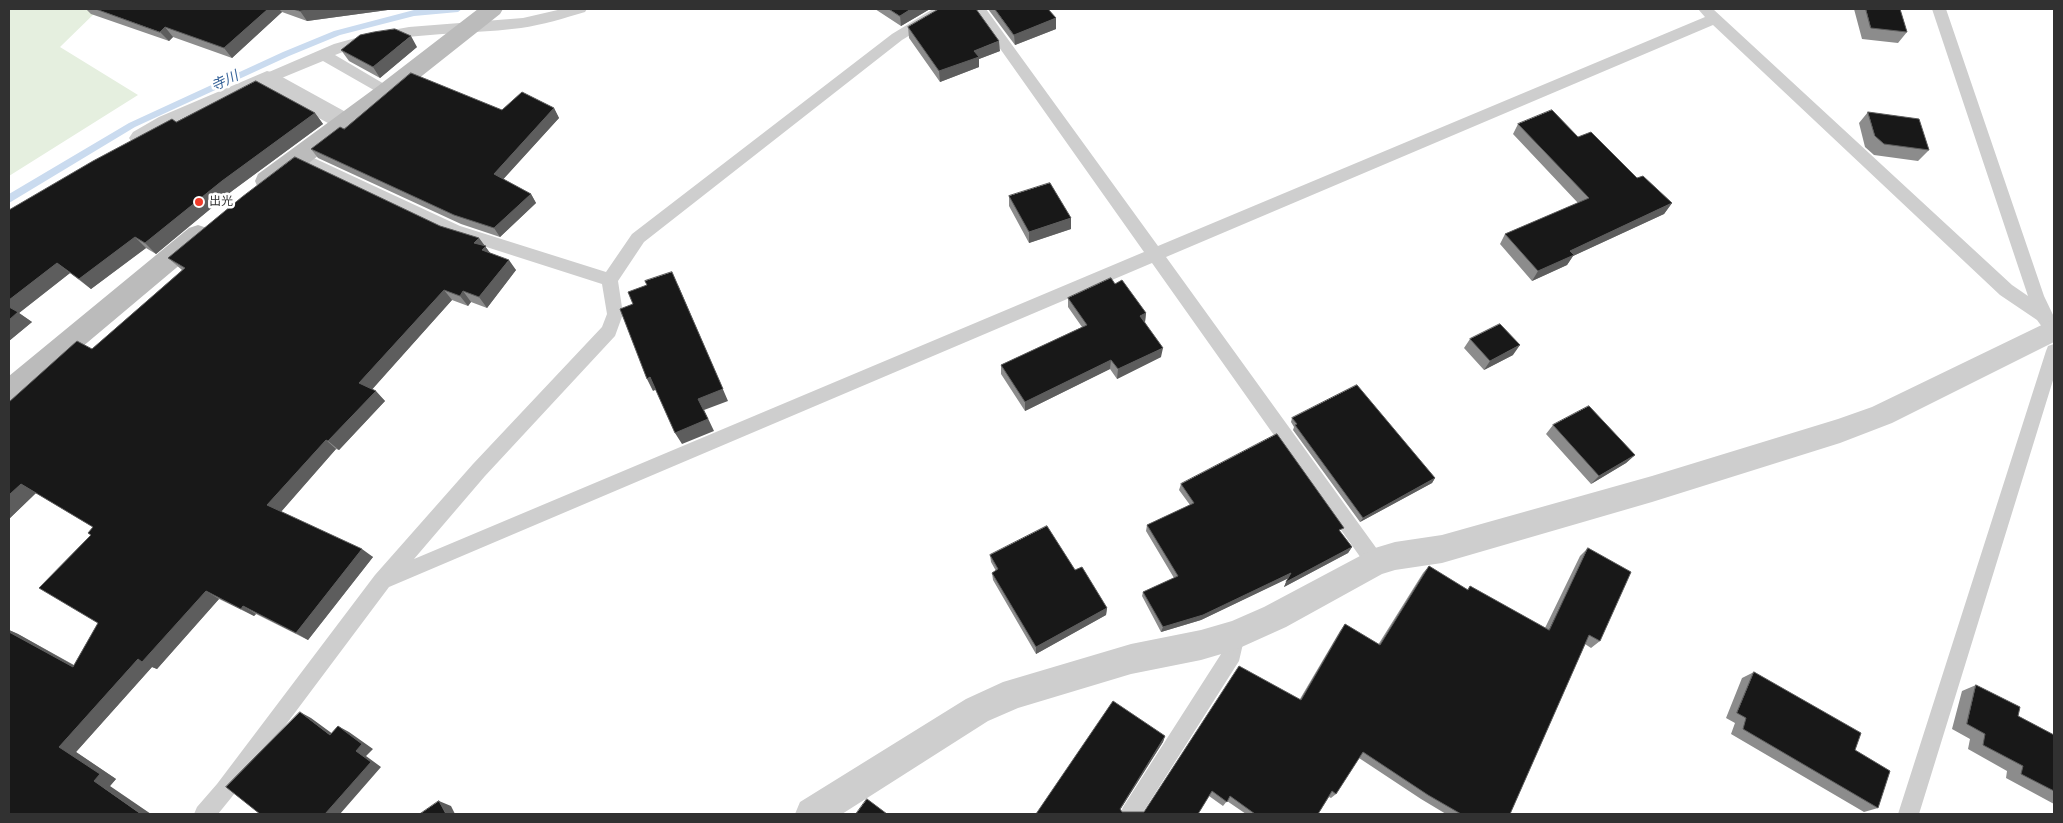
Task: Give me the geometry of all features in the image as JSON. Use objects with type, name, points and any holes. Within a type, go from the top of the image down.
[{"type":"street","points":[[249,195],[386,92],[478,19]]},
{"type":"street","points":[[126,147],[167,123],[267,79],[345,122]]},
{"type":"street","points":[[9,392],[212,224]]},
{"type":"street","points":[[812,814],[977,710],[1014,693],[1131,659],[1201,645],[1235,635],[1274,618],[1375,562],[1395,556],[1442,549],[1642,492],[1840,431],[1882,415],[2051,325]]},
{"type":"lane","points":[[267,79],[324,55],[370,39],[478,19],[523,23],[580,9]]},
{"type":"lane","points":[[204,814],[224,791],[382,581],[479,470],[609,331],[615,314],[610,280],[638,238],[897,37],[943,9]]},
{"type":"lane","points":[[979,9],[1154,256],[1375,562]]},
{"type":"lane","points":[[1939,9],[2051,325]]},
{"type":"lane","points":[[382,581],[1154,256],[1710,13],[2006,290],[2051,325]]},
{"type":"lane","points":[[324,55],[386,92]]},
{"type":"lane","points":[[298,157],[455,231],[610,280]]},
{"type":"lane","points":[[1908,814],[2054,351]]},
{"type":"lane","points":[[1130,814],[1232,654],[1235,635]]},
{"type":"green space","points":[[9,9],[99,9],[60,47],[138,95],[9,176]]},
{"type":"building","points":[[96,9],[268,9],[224,48],[165,27],[160,32]]},
{"type":"building","points":[[293,9],[317,9],[300,11]]},
{"type":"building","points":[[889,9],[911,9],[900,16]]},
{"type":"building","points":[[939,9],[976,9],[999,41],[974,51],[979,57],[939,71],[908,27]]},
{"type":"building","points":[[995,9],[1048,9],[1056,18],[1014,35]]},
{"type":"building","points":[[1866,9],[1900,9],[1907,32],[1871,28]]},
{"type":"building","points":[[395,29],[411,36],[373,67],[341,50],[360,35]]},
{"type":"building","points":[[411,73],[502,110],[522,92],[554,108],[494,174],[531,194],[494,228],[454,215],[311,149],[340,127],[344,129]]},
{"type":"building","points":[[256,81],[315,113],[222,181],[145,243],[135,237],[79,279],[57,263],[9,300],[9,210],[93,161],[172,119],[176,122]]},
{"type":"building","points":[[1552,110],[1578,137],[1591,132],[1637,178],[1643,176],[1672,203],[1570,251],[1574,255],[1538,271],[1505,234],[1589,198],[1518,124]]},
{"type":"building","points":[[1868,112],[1919,119],[1929,150],[1884,144],[1875,136]]},
{"type":"building","points":[[295,157],[440,226],[479,238],[474,243],[486,246],[482,250],[509,260],[479,297],[463,291],[460,296],[444,290],[359,383],[376,391],[328,441],[326,440],[267,505],[362,549],[296,633],[243,606],[241,609],[206,591],[142,662],[138,659],[59,747],[100,774],[94,781],[141,814],[9,814],[9,632],[73,667],[98,623],[39,588],[91,535],[88,533],[93,527],[21,484],[9,495],[9,402],[77,341],[92,349],[185,268],[168,258],[242,197]]},
{"type":"building","points":[[1050,183],[1071,218],[1029,232],[1009,196]]},
{"type":"building","points":[[672,272],[723,389],[698,399],[708,419],[675,433],[650,377],[647,379],[620,309],[633,304],[628,292],[647,285],[645,281]]},
{"type":"building","points":[[1111,278],[1115,284],[1122,280],[1146,313],[1140,316],[1163,348],[1118,369],[1111,360],[1025,402],[1001,365],[1087,325],[1068,298]]},
{"type":"building","points":[[9,307],[18,312],[9,320]]},
{"type":"building","points":[[1500,324],[1520,345],[1490,361],[1470,339]]},
{"type":"building","points":[[1357,385],[1435,478],[1363,518],[1295,425],[1297,424],[1292,418]]},
{"type":"building","points":[[1589,406],[1635,455],[1599,476],[1553,425]]},
{"type":"building","points":[[1277,434],[1344,528],[1339,530],[1352,547],[1286,582],[1291,573],[1203,615],[1163,627],[1143,592],[1178,576],[1147,525],[1194,503],[1181,484]]},
{"type":"building","points":[[1047,526],[1075,570],[1082,567],[1107,608],[1036,647],[992,573],[998,569],[990,555]]},
{"type":"building","points":[[1588,548],[1631,572],[1600,641],[1589,635],[1510,814],[1461,814],[1428,795],[1363,752],[1336,794],[1332,791],[1318,814],[1255,814],[1230,796],[1227,802],[1212,791],[1198,814],[1036,814],[1113,701],[1165,736],[1120,809],[1122,812],[1144,812],[1239,666],[1301,700],[1345,624],[1380,645],[1429,566],[1468,590],[1470,586],[1549,630]]},
{"type":"building","points":[[1754,672],[1861,733],[1855,750],[1890,771],[1878,808],[1743,729],[1746,718],[1737,713]]},
{"type":"building","points":[[1976,685],[2020,707],[2018,716],[2054,735],[2054,791],[2021,774],[2023,766],[1983,745],[1985,734],[1967,724]]},
{"type":"building","points":[[300,712],[330,735],[338,726],[362,744],[356,751],[371,762],[325,814],[260,814],[226,787]]},
{"type":"building","points":[[867,799],[887,814],[856,814]]},
{"type":"building","points":[[439,801],[446,814],[420,814]]},
{"type":"waterway","name":"寺川","points":[[9,199],[132,125],[286,54],[337,33],[414,13],[458,9]]},
{"type":"place","name":"出光","points":[[199,202]]}]
